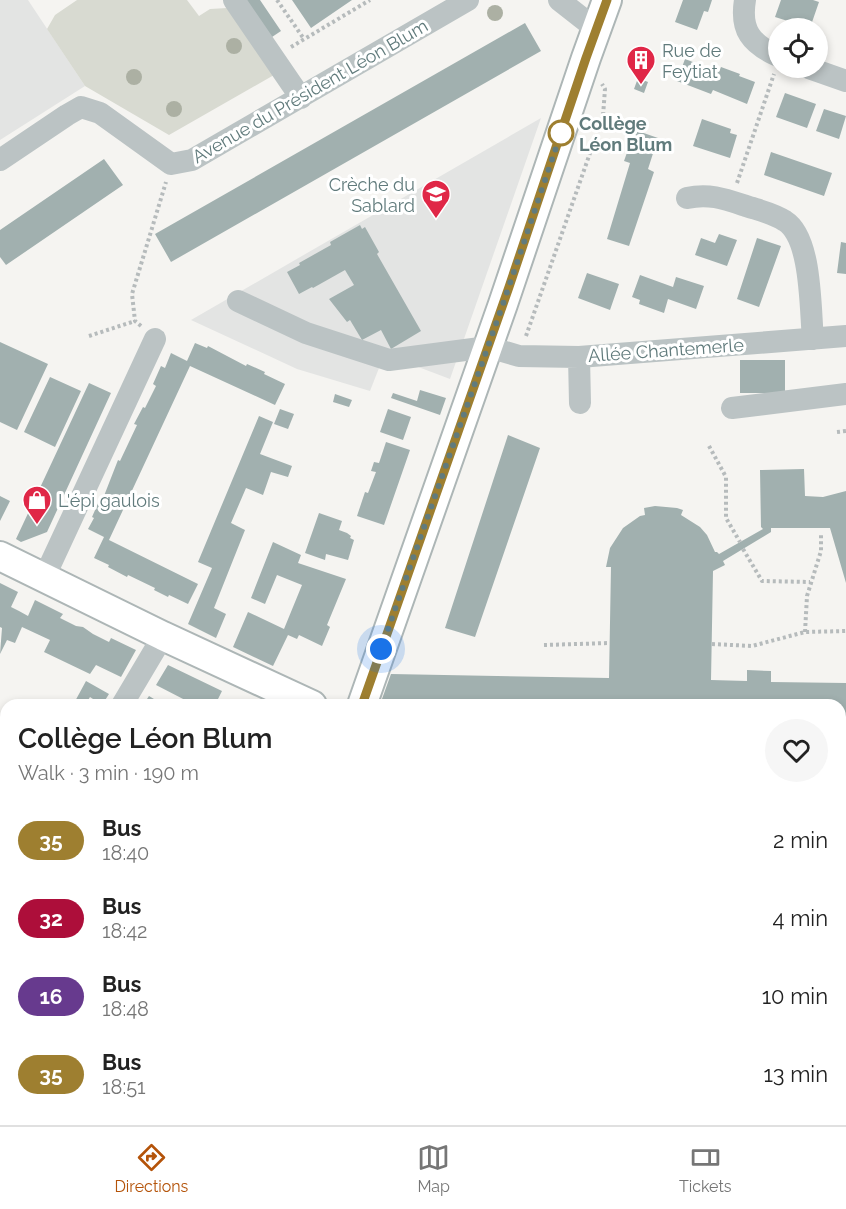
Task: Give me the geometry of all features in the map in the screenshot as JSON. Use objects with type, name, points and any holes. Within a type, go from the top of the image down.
[{"type":"main road","points":[[364,699],[607,0]]},
{"type":"main road","points":[[0,556],[163,636],[299,699]]},
{"type":"street","points":[[234,0],[301,98]]},
{"type":"street","name":"Avenue du Président Léon Blum","points":[[3,151],[81,107],[100,113],[171,164],[192,160],[468,0]]},
{"type":"street","points":[[559,0],[596,29]]},
{"type":"street","points":[[745,0],[743,25],[748,34],[768,54]]},
{"type":"street","points":[[828,75],[846,81]]},
{"type":"street","points":[[687,198],[711,195],[729,200],[786,221],[798,234],[804,250],[813,339]]},
{"type":"street","points":[[238,301],[306,333],[389,360],[488,347]]},
{"type":"street","name":"Allée Chantemerle","points":[[488,347],[519,356],[579,357],[846,336]]},
{"type":"street","points":[[44,578],[155,339]]},
{"type":"street","points":[[579,357],[580,403]]},
{"type":"street","points":[[732,408],[846,394]]},
{"type":"street","points":[[126,699],[163,636]]},
{"type":"path","points":[[277,0],[304,39]]},
{"type":"path","points":[[273,57],[370,0]]},
{"type":"path","points":[[519,356],[603,116],[605,89],[586,58]]},
{"type":"path","points":[[729,200],[772,78]]},
{"type":"path","points":[[155,339],[135,321],[132,294],[171,164]]},
{"type":"path","points":[[89,336],[135,321]]},
{"type":"path","points":[[837,432],[846,431]]},
{"type":"path","points":[[709,446],[726,477],[726,518],[740,542]]},
{"type":"path","points":[[805,632],[807,596],[821,551],[821,534]]},
{"type":"path","points":[[743,549],[762,581],[810,582]]},
{"type":"path","points":[[712,644],[752,646],[776,641],[788,634],[846,632]]},
{"type":"path","points":[[544,645],[610,643]]},
{"type":"shaded area","points":[[0,0],[28,0],[85,86],[0,140]]},
{"type":"shaded area","points":[[77,0],[187,0],[199,16],[210,9],[227,8],[274,75],[169,135],[85,86],[47,29],[55,15]]},
{"type":"shaded area","name":"Crèche du Sablard","points":[[541,118],[450,379],[413,365],[379,368],[370,391],[297,369],[191,320]]},
{"type":"building","points":[[243,0],[260,0],[281,31],[269,39]]},
{"type":"building","points":[[292,0],[352,0],[311,28]]},
{"type":"building","points":[[683,0],[712,0],[708,12],[704,11],[697,30],[675,22]]},
{"type":"building","points":[[781,0],[819,2],[813,18],[775,17]]},
{"type":"building","points":[[525,23],[541,51],[171,262],[155,234]]},
{"type":"building","points":[[685,59],[719,72],[721,67],[755,82],[747,104],[713,90],[711,94],[677,81]]},
{"type":"building","name":"Rue de Feytiat","points":[[638,78],[648,82],[644,93],[634,89]]},
{"type":"building","points":[[785,93],[816,104],[807,128],[776,117]]},
{"type":"building","points":[[824,109],[846,116],[839,139],[816,131]]},
{"type":"building","points":[[702,119],[731,129],[730,133],[737,135],[730,158],[693,146]]},
{"type":"building","points":[[635,130],[658,138],[648,169],[654,172],[629,246],[607,239],[630,163],[624,161]]},
{"type":"building","points":[[771,152],[832,173],[824,196],[764,175]]},
{"type":"building","points":[[104,159],[123,185],[6,265],[0,257],[0,230]]},
{"type":"building","points":[[360,225],[362,229],[365,227],[379,252],[377,254],[421,331],[391,349],[381,330],[362,340],[350,320],[347,322],[329,299],[354,285],[345,270],[299,294],[287,272],[331,245],[330,242]]},
{"type":"building","points":[[719,234],[737,240],[727,266],[695,255],[701,238],[715,243]]},
{"type":"building","points":[[757,238],[781,246],[759,307],[737,299]]},
{"type":"building","points":[[841,242],[846,243],[846,274],[837,273]]},
{"type":"building","points":[[587,273],[619,284],[610,310],[578,298]]},
{"type":"building","points":[[640,275],[673,287],[676,277],[704,286],[696,309],[668,299],[664,313],[639,304],[640,300],[632,297]]},
{"type":"building","points":[[0,342],[48,364],[17,430],[0,422]]},
{"type":"building","points":[[195,343],[207,348],[208,346],[246,366],[247,364],[265,372],[264,374],[285,384],[275,405],[190,366],[109,540],[198,584],[188,604],[169,595],[168,597],[128,575],[127,577],[94,558],[104,537],[88,529],[118,460],[120,461],[137,425],[134,424],[156,386],[153,384],[161,366],[165,368],[171,353],[187,361]]},
{"type":"building","points":[[740,360],[785,360],[785,393],[740,393]]},
{"type":"building","points":[[50,377],[81,391],[55,447],[24,432]]},
{"type":"building","points":[[89,383],[111,393],[47,532],[21,542],[16,539]]},
{"type":"building","points":[[420,390],[446,398],[440,415],[391,398],[393,393],[417,401]]},
{"type":"building","points":[[335,394],[352,400],[349,407],[333,402]]},
{"type":"building","points":[[280,409],[294,414],[288,429],[274,424]]},
{"type":"building","points":[[388,409],[411,417],[403,440],[380,432]]},
{"type":"building","points":[[259,416],[273,422],[260,454],[292,466],[288,477],[271,472],[263,495],[246,488],[231,523],[245,530],[214,608],[226,614],[216,638],[188,624],[212,568],[198,562]]},
{"type":"building","points":[[508,435],[540,448],[475,637],[445,628]]},
{"type":"building","points":[[386,442],[410,450],[384,525],[357,516],[365,492],[368,493],[376,472],[371,471],[374,462],[379,463]]},
{"type":"building","points":[[804,469],[805,496],[823,497],[846,491],[846,583],[830,528],[771,528],[771,532],[723,561],[725,565],[713,571],[711,680],[747,681],[747,670],[771,671],[771,682],[846,683],[846,699],[382,699],[391,674],[609,678],[611,567],[606,567],[610,548],[623,528],[645,515],[644,508],[655,506],[677,508],[683,510],[681,515],[700,527],[707,535],[715,552],[719,554],[763,529],[761,527],[760,470]]},
{"type":"building","points":[[0,496],[10,501],[0,521]]},
{"type":"building","points":[[319,513],[342,521],[339,530],[347,533],[354,540],[348,560],[326,554],[325,560],[305,553]]},
{"type":"building","points":[[273,542],[301,555],[298,563],[346,579],[327,625],[330,627],[322,646],[299,635],[297,639],[288,635],[273,666],[233,647],[248,612],[284,629],[302,585],[277,575],[265,604],[251,598]]},
{"type":"building","points":[[0,583],[18,592],[11,607],[28,616],[35,600],[63,614],[60,618],[76,626],[83,627],[109,642],[111,638],[136,650],[121,677],[96,665],[90,674],[44,652],[50,640],[22,627],[15,643],[7,640],[0,654],[2,628],[0,627]]},
{"type":"building","points":[[168,665],[222,691],[218,699],[183,699],[156,685]]},
{"type":"building","points":[[86,681],[109,694],[106,699],[90,697],[76,699]]},
{"type":"bus line","name":"35","points":[[364,699],[607,0]]},
{"type":"place","name":"Rue de Feytiat","points":[[641,86]]},
{"type":"place","name":"Collège Léon Blum","points":[[561,133]]},
{"type":"place","name":"Crèche du Sablard","points":[[436,220]]},
{"type":"place","name":"L'épi gaulois","points":[[37,526]]},
{"type":"route","points":[[381,649],[561,133]]}]
